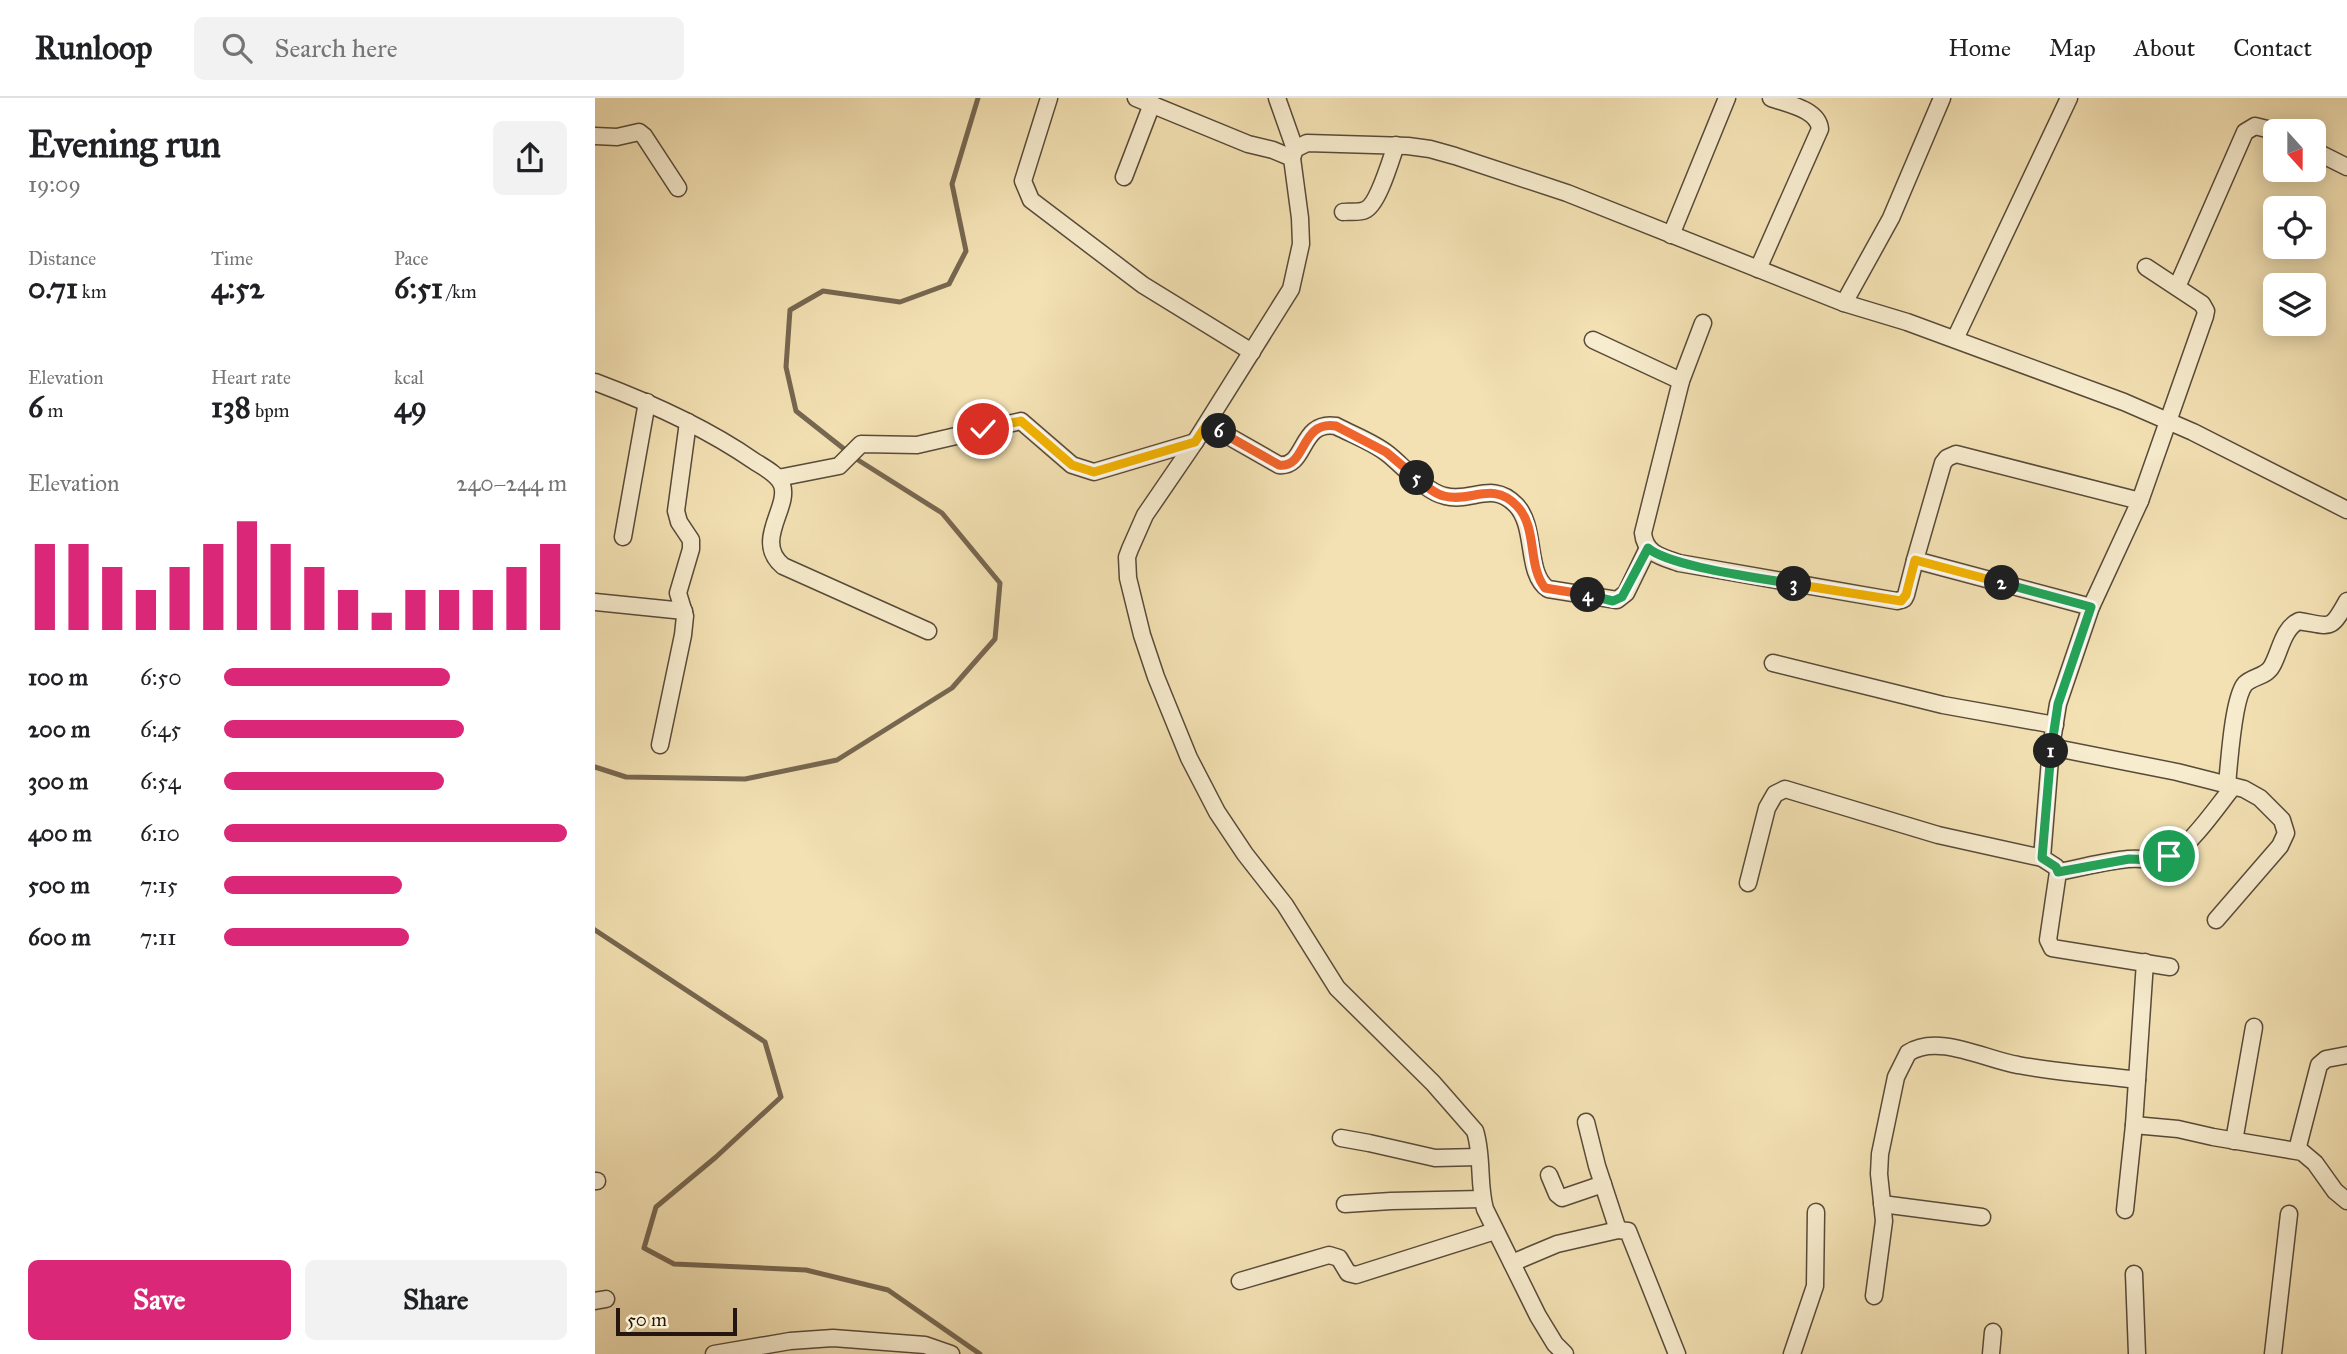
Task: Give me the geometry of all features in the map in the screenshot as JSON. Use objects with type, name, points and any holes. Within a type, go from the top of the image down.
[{"type":"street","points":[[1049,98],[1023,181],[1031,201],[1143,285],[1252,352]]},
{"type":"street","points":[[1277,98],[1293,154],[1300,218],[1301,244],[1291,289],[1207,424],[1145,515],[1127,557],[1128,578],[1156,677],[1189,758],[1217,812],[1245,854],[1285,905],[1337,988],[1469,1121],[1478,1141],[1482,1199],[1495,1231],[1538,1316],[1555,1344],[1565,1354]]},
{"type":"street","points":[[1671,235],[1727,98]]},
{"type":"street","points":[[1758,269],[1820,129],[1820,122],[1814,115],[1771,98]]},
{"type":"street","points":[[1845,303],[1891,218],[1942,98]]},
{"type":"street","points":[[1955,339],[2069,98]]},
{"type":"street","points":[[1124,177],[1144,101],[1248,144],[1293,154],[1307,143],[1397,145],[1430,149],[1567,193],[1845,303],[1955,339],[2124,402],[2193,432],[2347,510]]},
{"type":"street","points":[[2177,287],[2245,132],[2255,125],[2263,127]]},
{"type":"street","points":[[595,136],[617,137],[639,132],[678,188]]},
{"type":"street","points":[[1343,212],[1369,208],[1397,145]]},
{"type":"street","points":[[2326,156],[2347,167]]},
{"type":"street","points":[[2042,858],[2051,747],[2058,704],[2091,607],[2140,501],[2206,311],[2202,304],[2146,268]]},
{"type":"street","points":[[1703,323],[1681,381],[1643,533],[1644,542],[1655,554],[1679,563],[1897,601],[1904,599],[1906,595],[1943,463],[1951,455],[1956,454],[2140,501]]},
{"type":"street","points":[[1593,340],[1681,381]]},
{"type":"street","points":[[595,382],[647,402],[719,437],[778,478],[783,490],[771,545],[776,561],[928,631]]},
{"type":"street","points":[[624,537],[647,402]]},
{"type":"street","points":[[778,478],[839,466],[861,444],[917,446],[1021,421],[1072,465],[1094,472],[1195,442]]},
{"type":"street","points":[[660,745],[683,635],[684,611],[678,593],[691,549],[691,540],[679,522],[676,511],[688,422]]},
{"type":"street","points":[[1207,424],[1285,466],[1294,460],[1313,430],[1327,425],[1336,426],[1386,452],[1442,496],[1466,497],[1494,492],[1502,495],[1511,500],[1523,514],[1538,577],[1548,589],[1617,600],[1626,593],[1648,548]]},
{"type":"street","points":[[1915,560],[2091,607]]},
{"type":"street","points":[[2058,872],[2129,859],[2157,860],[2183,848],[2230,786],[2230,747],[2244,686],[2269,671],[2291,626],[2299,621],[2330,625],[2347,601]]},
{"type":"street","points":[[595,602],[684,611]]},
{"type":"street","points":[[1773,663],[1943,705],[2055,725]]},
{"type":"street","points":[[2051,747],[2177,772],[2244,789],[2260,798],[2282,820],[2286,833],[2280,846],[2216,920]]},
{"type":"street","points":[[1748,883],[1771,799],[1785,789],[1938,835],[2042,858],[2056,867],[2058,872],[2048,940],[2052,948],[2170,967]]},
{"type":"street","points":[[2125,1210],[2134,1125],[2145,962]]},
{"type":"street","points":[[2234,1141],[2254,1027]]},
{"type":"street","points":[[1874,1296],[1884,1236],[1880,1154],[1896,1077],[1905,1057],[1911,1051],[1934,1046],[1959,1049],[2016,1065],[2137,1080]]},
{"type":"street","points":[[2297,1150],[2319,1065],[2326,1059],[2347,1055]]},
{"type":"street","points":[[1586,1122],[1618,1230]]},
{"type":"street","points":[[2134,1125],[2178,1129],[2297,1150],[2315,1163],[2335,1191],[2347,1201]]},
{"type":"street","points":[[1341,1138],[1435,1158],[1479,1157]]},
{"type":"street","points":[[1549,1175],[1557,1194],[1562,1198],[1603,1184]]},
{"type":"street","points":[[1345,1204],[1391,1200],[1482,1199]]},
{"type":"street","points":[[1882,1204],[1982,1217]]},
{"type":"street","points":[[1792,1354],[1815,1286],[1816,1212]]},
{"type":"street","points":[[2273,1354],[2289,1214]]},
{"type":"street","points":[[1512,1263],[1556,1244],[1626,1230],[1677,1354]]},
{"type":"street","points":[[1240,1281],[1329,1255],[1339,1258],[1348,1273],[1356,1275],[1495,1231]]},
{"type":"street","points":[[2134,1274],[2137,1354]]},
{"type":"street","points":[[1991,1354],[1993,1332]]},
{"type":"street","points":[[714,1354],[790,1341],[834,1346],[925,1345],[951,1354]]},
{"type":"waterway","points":[[595,767],[626,777],[745,779],[837,760],[952,688],[995,639],[1000,583],[942,513],[858,460],[796,411],[786,367],[790,310],[823,291],[900,302],[949,284],[966,251],[952,184],[978,98]]},
{"type":"waterway","points":[[595,930],[765,1042],[781,1097],[716,1157],[656,1207],[644,1248],[674,1264],[806,1270],[888,1290],[980,1354]]},
{"type":"route","points":[[983,429],[1021,421],[1072,465],[1094,472],[1195,442],[1207,424],[1285,466],[1294,460],[1313,430],[1320,426],[1336,426],[1386,452],[1442,496],[1466,497],[1494,492],[1511,500],[1523,514],[1538,577],[1545,588],[1613,601],[1626,593],[1648,548],[1655,554],[1679,563],[1897,601],[1904,599],[1906,595],[1915,560],[2091,607],[2058,704],[2051,747],[2042,858],[2052,863],[2058,872],[2129,859],[2157,860],[2169,856]]}]
